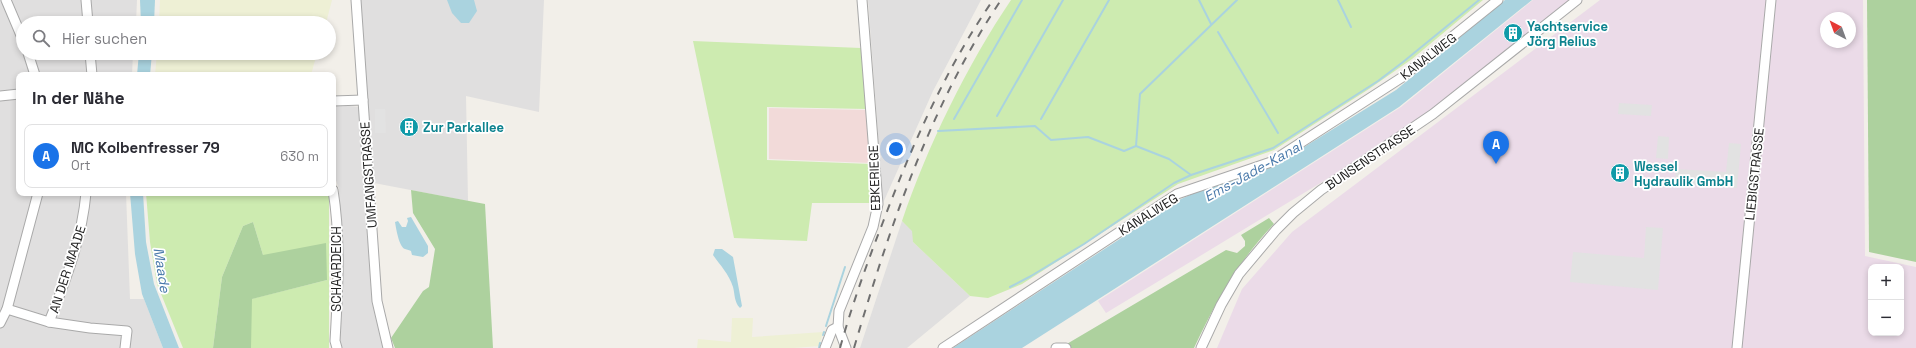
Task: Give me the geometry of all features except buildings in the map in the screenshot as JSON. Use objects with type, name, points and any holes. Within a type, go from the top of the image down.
[{"type":"street","points":[[6,0],[16,24]]},
{"type":"street","points":[[86,0],[87,16]]},
{"type":"street","name":"UMFANGSTRASSE","points":[[356,0],[377,301],[388,348]]},
{"type":"street","name":"EBKERIEGE","points":[[846,348],[838,327],[838,311],[873,227],[878,204],[862,0]]},
{"type":"street","name":"KANALWEG","points":[[943,348],[1177,194],[1271,162],[1278,158],[1385,89],[1498,0]]},
{"type":"street","name":"BUNSENSTRASSE","points":[[1201,348],[1221,305],[1239,274],[1293,212],[1321,190],[1433,114],[1577,0]]},
{"type":"street","name":"LIEBIGSTRASSE","points":[[1737,348],[1771,0]]},
{"type":"street","points":[[30,60],[34,72]]},
{"type":"street","points":[[91,60],[92,72]]},
{"type":"street","points":[[0,96],[16,94]]},
{"type":"street","points":[[336,101],[363,100]]},
{"type":"street","points":[[0,323],[7,309],[37,196]]},
{"type":"street","name":"AN DER MAADE","points":[[49,322],[66,282],[79,241],[86,196]]},
{"type":"street","name":"SCHAARDEICH","points":[[334,196],[339,256],[335,341],[337,348]]},
{"type":"street","name":"AN DER MAADE","points":[[7,309],[49,322],[127,332],[125,348]]},
{"type":"street","points":[[825,348],[832,330],[838,327]]},
{"type":"street","points":[[1056,348],[1066,348]]},
{"type":"shaded area","points":[[0,0],[137,0],[136,16],[16,16],[16,60],[133,60],[132,72],[16,72],[16,196],[126,196],[130,299],[144,299],[163,348],[0,348]]},
{"type":"shaded area","points":[[359,0],[544,0],[539,112],[466,96],[468,201],[374,183]]},
{"type":"shaded area","points":[[868,0],[981,0],[933,91],[883,203]]},
{"type":"shaded area","points":[[1533,0],[1571,0],[1423,117],[1365,156],[1106,313],[1098,301],[1401,107]]},
{"type":"shaded area","points":[[1600,0],[1863,0],[1865,256],[1902,264],[1868,264],[1868,336],[1904,336],[1904,264],[1916,267],[1916,348],[1217,348],[1242,289],[1292,232]]},
{"type":"shaded area","points":[[1619,103],[1652,105],[1651,116],[1618,114]]},
{"type":"shaded area","points":[[336,104],[359,107],[373,292],[376,317],[384,348],[339,348],[339,189],[336,180]]},
{"type":"shaded area","points":[[769,108],[866,110],[871,163],[769,159]]},
{"type":"shaded area","points":[[375,109],[385,109],[386,133],[375,133]]},
{"type":"shaded area","points":[[1658,136],[1669,137],[1668,159],[1656,158]]},
{"type":"shaded area","points":[[1729,143],[1741,144],[1737,188],[1675,184],[1676,169],[1726,172]]},
{"type":"shaded area","points":[[1491,144],[1509,146],[1508,151],[1490,149]]},
{"type":"shaded area","points":[[902,221],[913,231],[913,242],[970,296],[907,348],[860,348]]},
{"type":"shaded area","points":[[1646,227],[1663,228],[1658,290],[1570,282],[1573,252],[1644,258]]},
{"type":"green space","points":[[160,0],[332,0],[328,16],[159,16]]},
{"type":"green space","points":[[1011,0],[1483,0],[1412,59],[1369,89],[1274,150],[1178,184],[1022,284],[988,298],[970,296],[913,242],[912,231],[902,221],[923,164],[949,107],[979,52]]},
{"type":"green space","points":[[1867,0],[1916,0],[1916,262],[1869,252]]},
{"type":"green space","points":[[693,41],[861,48],[867,109],[767,107],[767,160],[871,164],[873,203],[812,203],[807,241],[734,238]]},
{"type":"green space","points":[[156,60],[315,60],[312,72],[155,72]]},
{"type":"green space","points":[[411,190],[485,204],[493,348],[395,348],[391,338],[423,291],[429,287],[435,249],[413,213]]},
{"type":"green space","points":[[146,196],[329,196],[329,348],[251,348],[251,299],[327,280],[263,255],[253,222],[243,226],[222,277],[213,348],[183,348],[157,284],[150,242]]},
{"type":"green space","points":[[1269,218],[1274,224],[1250,252],[1219,298],[1194,348],[1060,348],[1226,250],[1237,253],[1245,246],[1245,241],[1241,235]]},
{"type":"green space","points":[[253,222],[263,255],[326,243],[327,280],[252,299],[251,348],[213,348],[222,277],[243,226]]},
{"type":"green space","points":[[732,318],[753,318],[752,337],[823,332],[819,346],[794,348],[697,348],[698,339],[731,342]]},
{"type":"water","points":[[140,0],[155,0],[154,16],[141,16]]},
{"type":"water","points":[[447,0],[474,0],[477,11],[469,23],[461,23],[452,13]]},
{"type":"water","points":[[1505,0],[1532,0],[1399,107],[1022,348],[953,348],[1181,199],[1201,190],[1272,167],[1396,90]]},
{"type":"water","points":[[138,60],[151,60],[150,72],[137,72]]},
{"type":"water","points":[[130,196],[143,196],[146,242],[154,284],[179,348],[163,348],[142,294],[135,254]]},
{"type":"water","points":[[411,217],[428,246],[428,253],[423,257],[412,255],[411,251],[403,248],[398,237],[395,222],[398,221],[402,227],[406,227],[408,221],[407,218]]},
{"type":"water","points":[[715,249],[722,249],[733,257],[742,306],[740,308],[736,301],[733,287],[729,278],[713,255]]},
{"type":"waterway","points":[[954,119],[1022,0]]},
{"type":"waterway","points":[[997,116],[1063,0]]},
{"type":"waterway","points":[[1041,119],[1109,0]]},
{"type":"waterway","points":[[1199,0],[1211,24]]},
{"type":"waterway","points":[[1136,146],[1140,94],[1237,0]]},
{"type":"waterway","points":[[1338,0],[1351,27]]},
{"type":"waterway","name":"Ems-Jade-Kanal","points":[[1010,287],[1084,244],[1174,183],[1191,175],[1273,148],[1378,81],[1479,0]]},
{"type":"waterway","points":[[1218,32],[1278,133]]},
{"type":"waterway","points":[[938,131],[1035,126],[1051,140],[1088,137],[1124,151],[1136,146],[1169,159],[1191,175]]},
{"type":"waterway","points":[[826,326],[845,267]]},
{"type":"waterway","points":[[819,348],[820,343]]},
{"type":"railway","points":[[840,348],[871,253],[918,136],[945,80],[976,26],[993,0]]},
{"type":"railway","points":[[854,348],[882,257],[914,168],[953,82],[976,40],[1001,0]]},
{"type":"place","name":"Yachtservice Jörg Relius","points":[[1513,33]]},
{"type":"place","name":"Zur Parkallee","points":[[409,127]]},
{"type":"place","name":"MC Kolbenfresser 79","points":[[1496,164]]},
{"type":"place","name":"Wessel Hydraulik GmbH","points":[[1620,173]]},
{"type":"water label","name":"Maade","points":[[162,270]]}]
